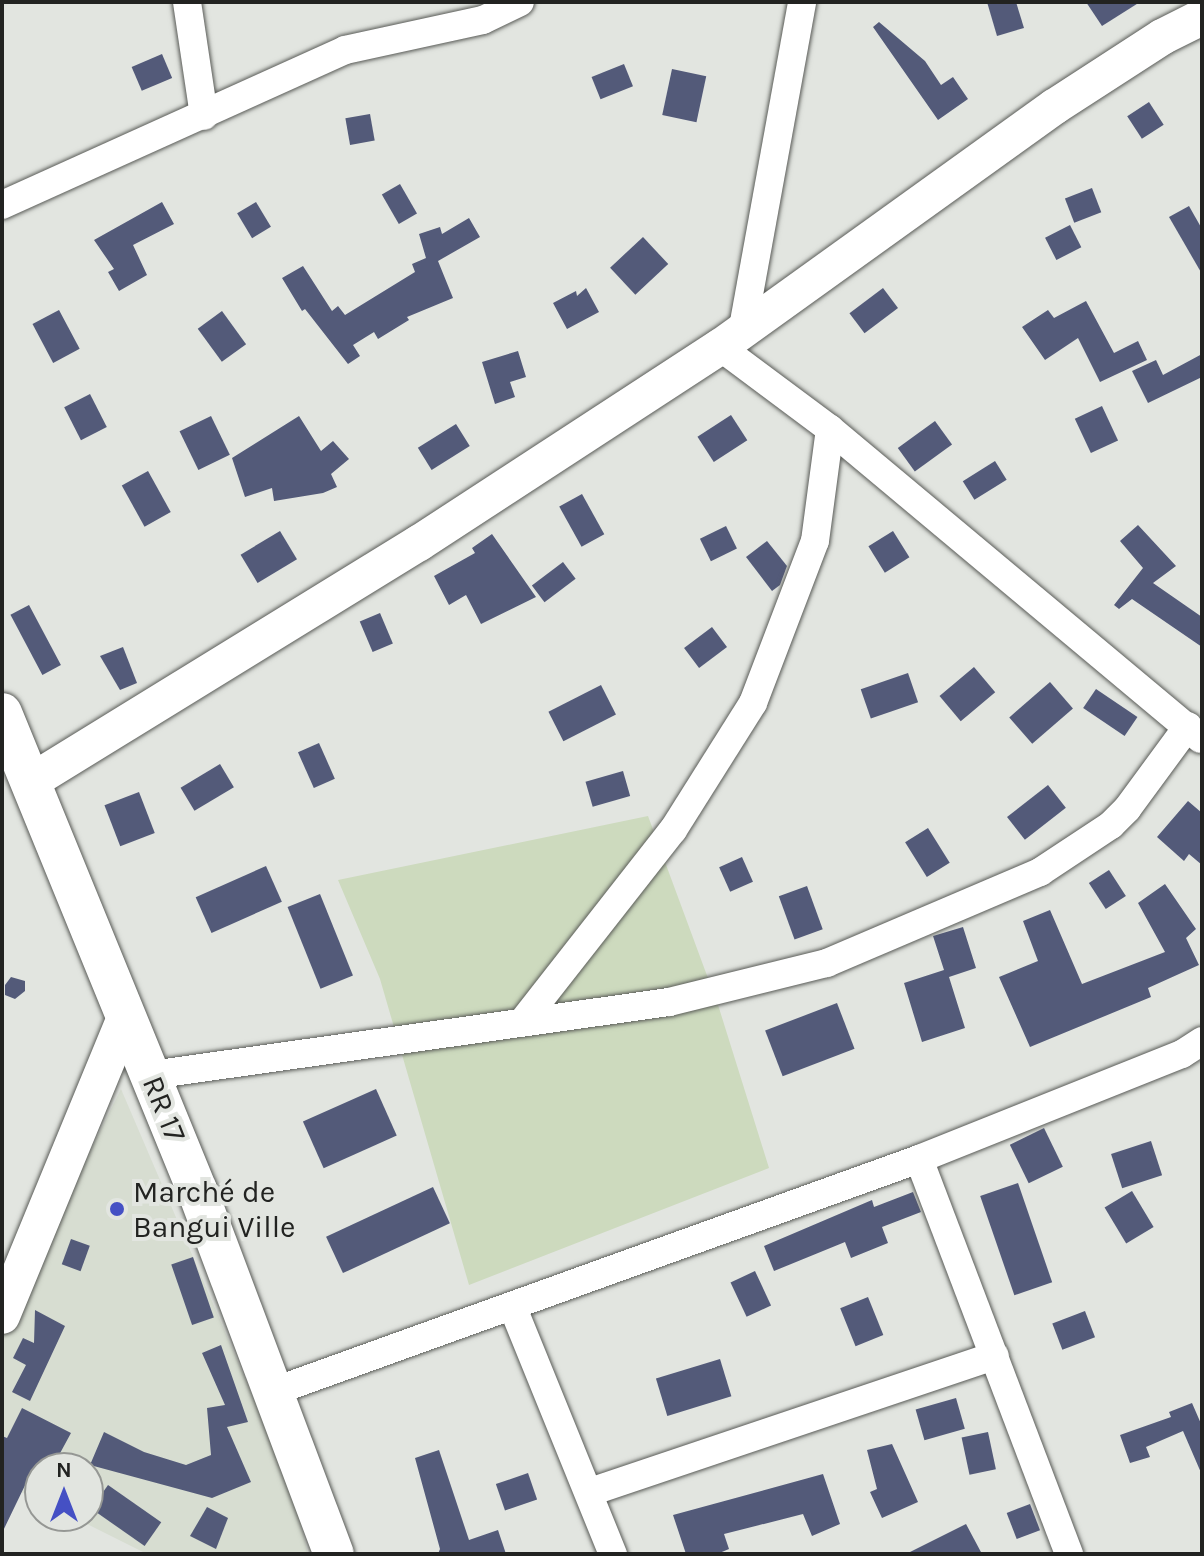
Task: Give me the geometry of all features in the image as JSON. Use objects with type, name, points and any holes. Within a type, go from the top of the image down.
[{"type":"main road","name":"RR 17","points":[[2,713],[151,1075],[275,1391],[334,1554]]},
{"type":"street","points":[[187,2],[204,116]]},
{"type":"street","points":[[2,205],[345,50],[483,20],[520,2]]},
{"type":"street","points":[[731,340],[802,2]]},
{"type":"street","points":[[32,781],[419,543],[731,340],[1054,107],[1162,37],[1202,17]]},
{"type":"street","points":[[151,1075],[669,1002],[816,966],[1040,872],[1111,825],[1195,733],[830,429],[731,340]]},
{"type":"street","points":[[523,1021],[673,830],[753,703],[815,541],[830,429]]},
{"type":"street","points":[[4,1310],[126,1015]]},
{"type":"street","points":[[275,1391],[513,1308],[919,1159],[1182,1054],[1202,1041]]},
{"type":"street","points":[[919,1159],[1069,1554]]},
{"type":"street","points":[[513,1308],[613,1554]]},
{"type":"street","points":[[590,1492],[995,1356]]},
{"type":"shaded area","name":"Marché de Bangui Ville","points":[[121,1089],[292,1488],[308,1554],[147,1554],[103,1532],[104,1452],[24,1452],[24,1493],[2,1483],[2,1329]]},
{"type":"green space","points":[[648,816],[719,1008],[769,1168],[469,1285],[380,979],[338,880]]},
{"type":"building","points":[[987,2],[1016,2],[1024,28],[997,36]]},
{"type":"building","points":[[1086,2],[1140,2],[1102,26]]},
{"type":"building","points":[[879,22],[925,61],[941,85],[953,77],[968,99],[938,120],[873,27]]},
{"type":"building","points":[[162,54],[172,78],[142,91],[132,67]]},
{"type":"building","points":[[624,64],[633,86],[601,99],[592,77]]},
{"type":"building","points":[[672,69],[706,76],[696,122],[662,115]]},
{"type":"building","points":[[1149,102],[1164,125],[1142,139],[1127,116]]},
{"type":"building","points":[[370,114],[375,141],[350,145],[345,118]]},
{"type":"building","points":[[400,184],[417,213],[399,224],[382,195]]},
{"type":"building","points":[[1092,188],[1101,212],[1074,223],[1065,198]]},
{"type":"building","points":[[162,202],[174,224],[133,245],[147,275],[119,291],[108,272],[114,269],[94,240]]},
{"type":"building","points":[[256,202],[271,227],[252,238],[237,213]]},
{"type":"building","points":[[1189,206],[1202,229],[1202,274],[1169,217]]},
{"type":"building","points":[[469,218],[480,237],[438,261],[453,298],[407,317],[409,320],[378,339],[374,332],[353,345],[360,356],[348,364],[305,309],[302,311],[282,278],[303,266],[332,311],[338,306],[345,315],[415,272],[412,264],[426,258],[419,234],[440,227],[442,234]]},
{"type":"building","points":[[1070,225],[1081,247],[1056,260],[1045,238]]},
{"type":"building","points":[[643,237],[668,264],[635,295],[610,268]]},
{"type":"building","points":[[586,288],[599,312],[567,329],[553,303],[576,291],[577,296]]},
{"type":"building","points":[[883,288],[898,308],[865,333],[849,313]]},
{"type":"building","points":[[1086,301],[1114,353],[1138,341],[1147,360],[1100,382],[1078,338],[1045,360],[1022,327],[1048,310],[1054,318]]},
{"type":"building","points":[[59,310],[80,349],[53,363],[33,324]]},
{"type":"building","points":[[222,311],[246,344],[222,362],[198,329]]},
{"type":"building","points":[[518,351],[526,377],[510,382],[515,397],[495,404],[482,362]]},
{"type":"building","points":[[1202,354],[1202,377],[1148,403],[1132,371],[1156,360],[1163,375]]},
{"type":"building","points":[[90,394],[107,427],[81,440],[64,407]]},
{"type":"building","points":[[1102,406],[1118,440],[1091,453],[1075,419]]},
{"type":"building","points":[[731,415],[747,440],[714,462],[697,437]]},
{"type":"building","points":[[211,416],[230,455],[198,470],[180,431]]},
{"type":"building","points":[[299,416],[321,451],[333,441],[349,459],[331,474],[337,487],[323,493],[274,501],[272,488],[245,497],[232,458]]},
{"type":"building","points":[[935,421],[952,444],[915,471],[898,448]]},
{"type":"building","points":[[456,424],[470,446],[432,470],[418,448]]},
{"type":"building","points":[[995,461],[1007,480],[974,500],[963,481]]},
{"type":"building","points":[[148,471],[171,512],[145,527],[122,486]]},
{"type":"building","points":[[582,494],[604,534],[582,547],[559,507]]},
{"type":"building","points":[[1138,525],[1176,566],[1153,583],[1202,617],[1202,647],[1132,599],[1119,609],[1114,605],[1143,568],[1120,541]]},
{"type":"building","points":[[726,526],[737,548],[711,561],[700,539]]},
{"type":"building","points":[[280,531],[297,559],[258,583],[241,555]]},
{"type":"building","points":[[893,531],[909,557],[885,573],[868,546]]},
{"type":"building","points":[[492,534],[536,597],[481,624],[466,595],[449,605],[434,576],[475,553],[472,548]]},
{"type":"building","points":[[767,541],[787,566],[780,585],[772,591],[746,557]]},
{"type":"building","points":[[563,562],[576,579],[544,602],[532,585]]},
{"type":"building","points":[[29,605],[61,665],[42,675],[10,615]]},
{"type":"building","points":[[380,613],[393,643],[373,652],[360,622]]},
{"type":"building","points":[[712,627],[727,647],[699,668],[684,648]]},
{"type":"building","points":[[123,647],[137,683],[120,690],[100,656]]},
{"type":"building","points":[[974,667],[995,692],[961,721],[940,696]]},
{"type":"building","points":[[908,673],[918,702],[871,719],[861,689]]},
{"type":"building","points":[[1050,682],[1073,708],[1032,744],[1009,717]]},
{"type":"building","points":[[601,685],[616,714],[563,741],[548,712]]},
{"type":"building","points":[[1096,689],[1137,717],[1125,736],[1083,708]]},
{"type":"building","points":[[319,743],[335,779],[314,788],[298,752]]},
{"type":"building","points":[[220,764],[234,787],[194,811],[181,788]]},
{"type":"building","points":[[623,771],[630,796],[593,807],[586,782]]},
{"type":"building","points":[[1048,785],[1066,808],[1025,840],[1007,817]]},
{"type":"building","points":[[139,792],[155,833],[120,846],[104,805]]},
{"type":"building","points":[[1188,801],[1202,813],[1202,865],[1189,854],[1184,861],[1157,837]]},
{"type":"building","points":[[928,828],[950,863],[927,877],[905,842]]},
{"type":"building","points":[[742,857],[753,882],[730,892],[719,867]]},
{"type":"building","points":[[266,866],[282,902],[212,933],[196,897]]},
{"type":"building","points":[[1109,870],[1126,896],[1106,909],[1089,883]]},
{"type":"building","points":[[1165,884],[1196,929],[1186,938],[1199,965],[1148,988],[1151,997],[1030,1047],[999,977],[1038,961],[1023,921],[1050,910],[1082,984],[1165,952],[1138,903]]},
{"type":"building","points":[[807,886],[823,929],[795,939],[779,896]]},
{"type":"building","points":[[320,894],[353,976],[321,989],[288,907]]},
{"type":"building","points":[[963,927],[976,968],[949,977],[965,1028],[922,1042],[904,983],[944,970],[933,936]]},
{"type":"building","points":[[11,977],[25,981],[25,991],[15,999],[5,995],[5,985]]},
{"type":"building","points":[[837,1003],[855,1049],[783,1076],[765,1031]]},
{"type":"building","points":[[376,1089],[397,1136],[324,1168],[303,1122]]},
{"type":"building","points":[[1044,1128],[1063,1167],[1029,1183],[1010,1145]]},
{"type":"building","points":[[1151,1141],[1162,1175],[1122,1188],[1111,1154]]},
{"type":"building","points":[[1018,1183],[1052,1282],[1014,1295],[980,1196]]},
{"type":"building","points":[[433,1187],[450,1223],[343,1273],[326,1237]]},
{"type":"building","points":[[1132,1191],[1154,1227],[1126,1243],[1105,1207]]},
{"type":"building","points":[[913,1192],[921,1212],[882,1227],[888,1243],[851,1258],[845,1242],[774,1271],[764,1246],[872,1200],[874,1207]]},
{"type":"building","points":[[71,1239],[90,1246],[81,1271],[62,1264]]},
{"type":"building","points":[[193,1257],[214,1318],[192,1325],[171,1264]]},
{"type":"building","points":[[755,1271],[771,1305],[747,1317],[731,1282]]},
{"type":"building","points":[[868,1297],[883,1335],[856,1346],[840,1308]]},
{"type":"building","points":[[35,1310],[65,1326],[30,1401],[12,1392],[26,1365],[13,1358],[23,1338],[34,1343]]},
{"type":"building","points":[[1085,1311],[1095,1337],[1062,1350],[1052,1324]]},
{"type":"building","points":[[221,1345],[248,1422],[227,1427],[251,1482],[212,1498],[104,1469],[104,1452],[96,1452],[104,1432],[144,1452],[186,1465],[211,1455],[207,1408],[225,1405],[202,1353]]},
{"type":"building","points":[[720,1359],[731,1396],[667,1416],[656,1379]]},
{"type":"building","points":[[956,1398],[965,1429],[924,1440],[916,1410]]},
{"type":"building","points":[[1192,1403],[1202,1426],[1202,1475],[1183,1431],[1146,1447],[1150,1457],[1130,1463],[1120,1435],[1171,1417],[1169,1412]]},
{"type":"building","points":[[22,1408],[71,1433],[61,1452],[24,1452],[24,1487],[2,1533],[2,1436],[7,1438]]},
{"type":"building","points":[[988,1432],[996,1469],[969,1475],[962,1438]]},
{"type":"building","points":[[892,1444],[918,1502],[882,1518],[870,1492],[877,1489],[867,1450]]},
{"type":"building","points":[[439,1450],[469,1540],[498,1530],[506,1554],[438,1554],[440,1549],[415,1458]]},
{"type":"building","points":[[528,1473],[537,1499],[505,1511],[496,1484]]},
{"type":"building","points":[[823,1474],[840,1524],[812,1536],[803,1514],[724,1534],[729,1549],[717,1554],[686,1554],[673,1515]]},
{"type":"building","points":[[108,1485],[161,1522],[145,1546],[104,1518],[104,1491]]},
{"type":"building","points":[[1030,1504],[1040,1530],[1017,1539],[1007,1513]]},
{"type":"building","points":[[207,1507],[228,1518],[216,1549],[190,1536]]},
{"type":"building","points":[[966,1524],[982,1554],[906,1554]]},
{"type":"place","name":"Marché de Bangui Ville","points":[[117,1209]]}]
